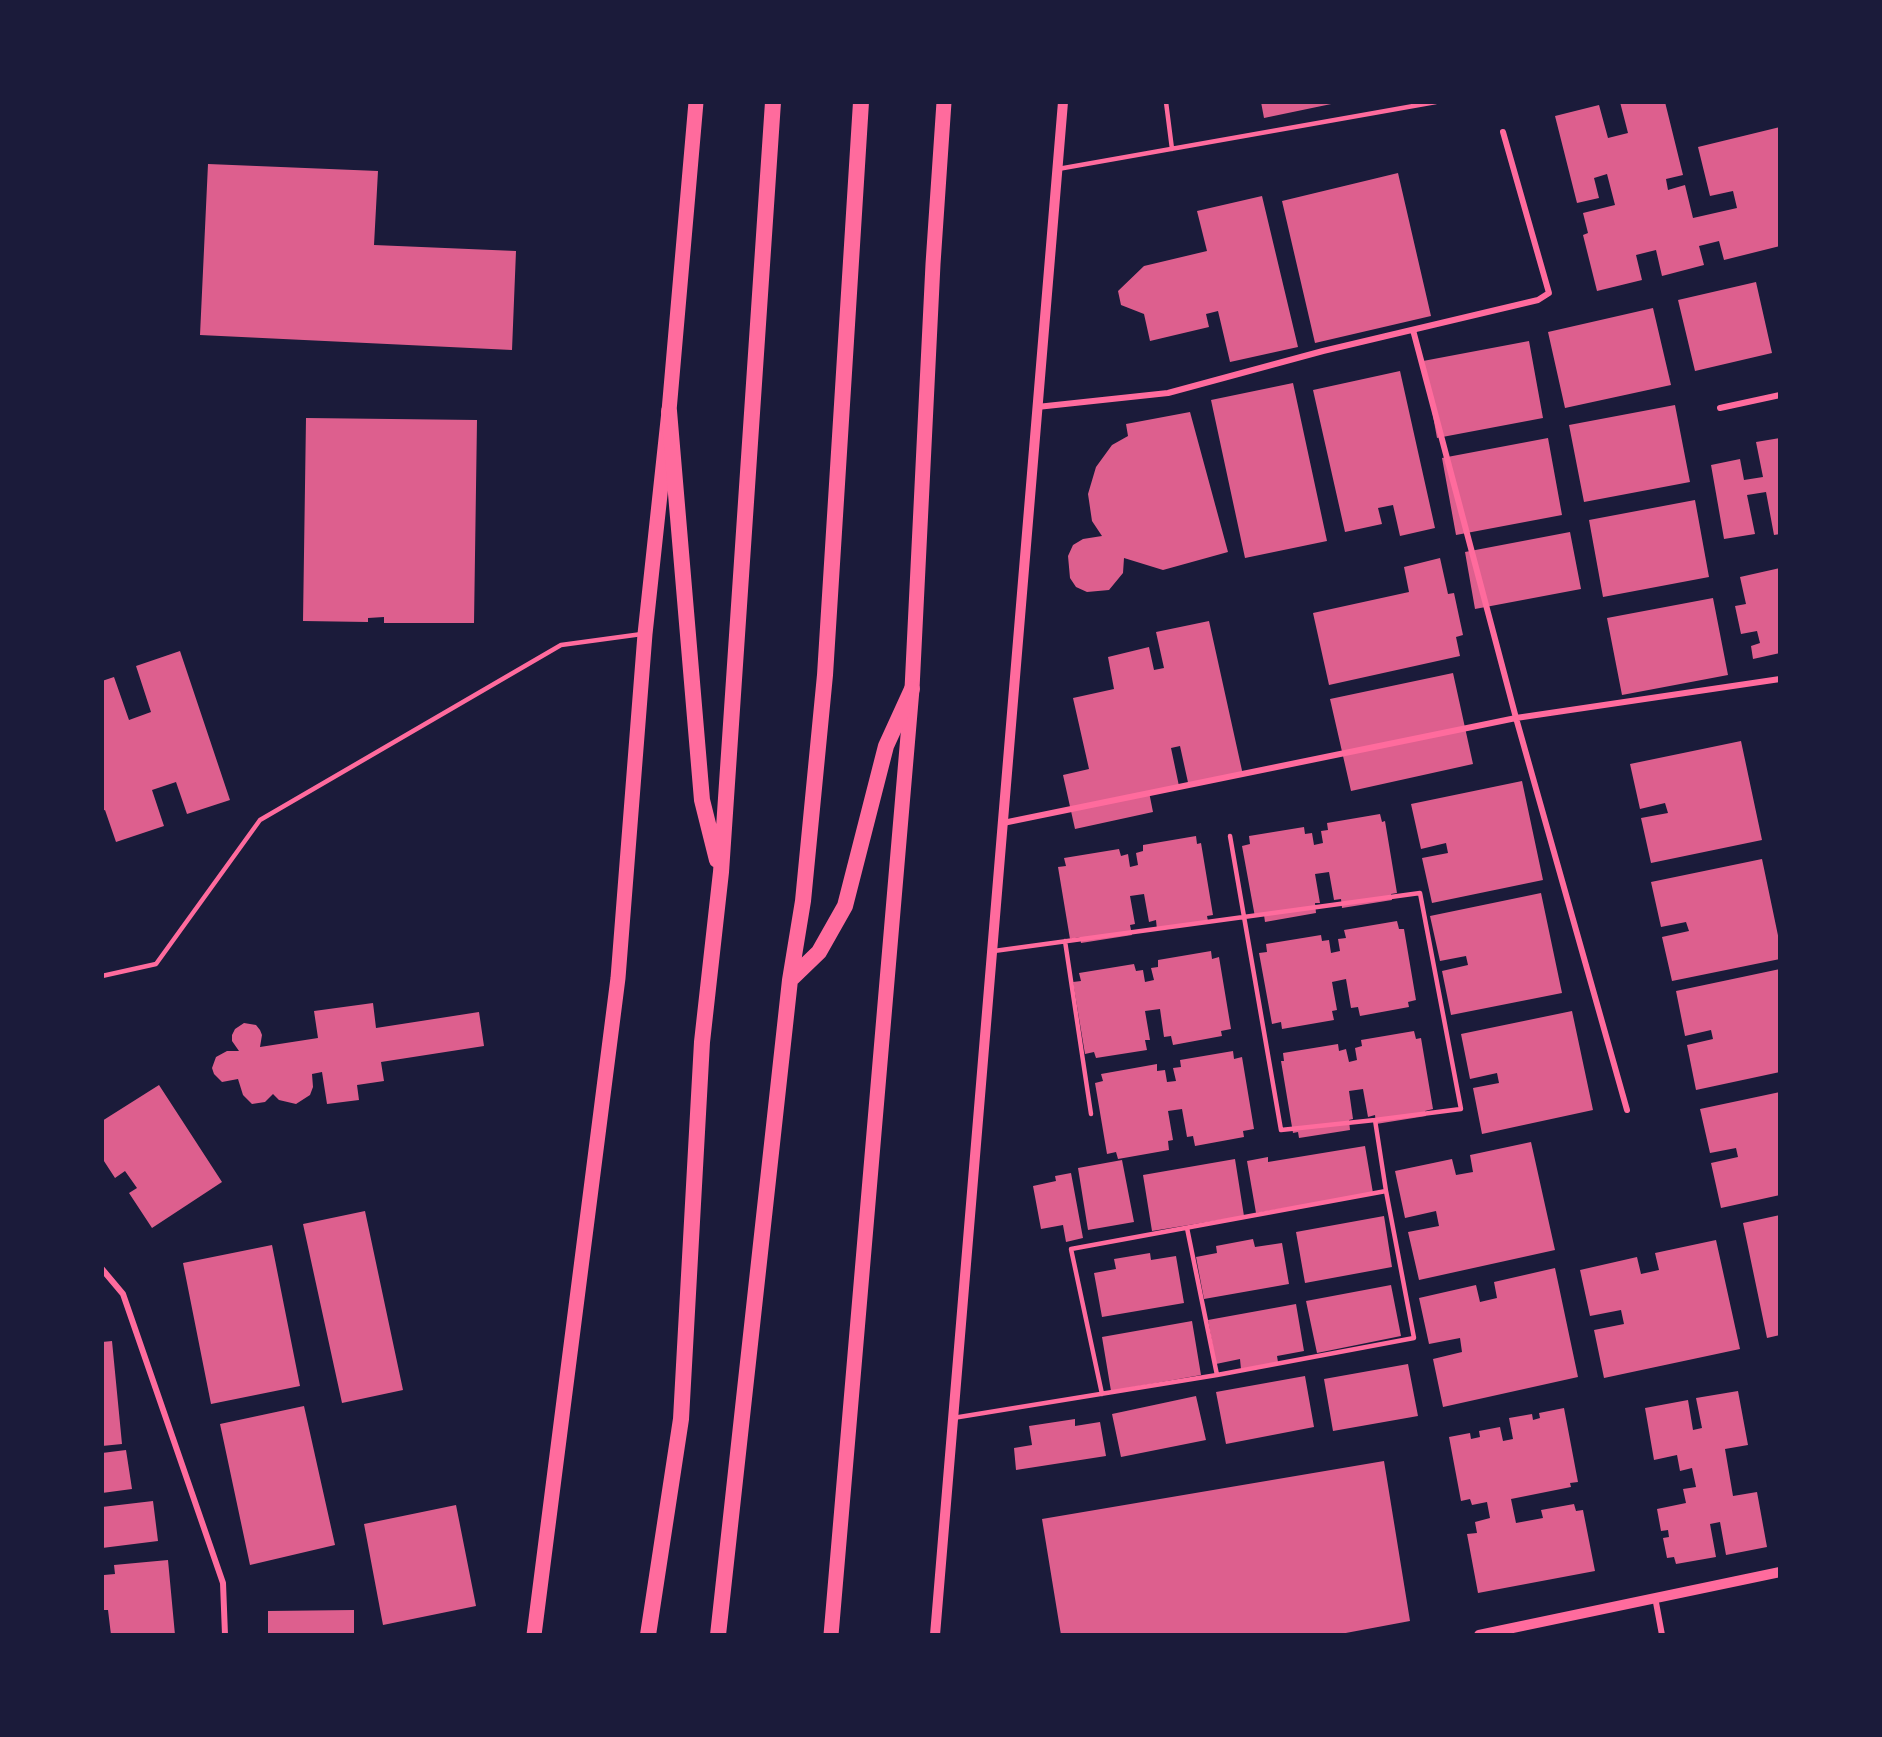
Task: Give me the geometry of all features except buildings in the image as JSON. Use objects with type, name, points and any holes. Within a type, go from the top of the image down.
[{"type":"highway","points":[[648,1635],[681,1419],[702,1042],[721,872],[773,102]]},
{"type":"highway","points":[[717,1635],[790,980],[803,901],[826,645],[861,102]]},
{"type":"highway","points":[[669,411],[702,800],[721,872]]},
{"type":"highway","points":[[790,980],[819,952],[845,906],[886,746],[912,689]]},
{"type":"main road","points":[[534,1635],[618,978],[645,634],[669,411],[696,102]]},
{"type":"main road","points":[[831,1635],[912,689],[933,264],[944,102]]},
{"type":"street","points":[[935,1635],[1063,102]]},
{"type":"street","points":[[1037,407],[1168,393],[1323,351],[1538,300],[1549,293],[1503,132]]},
{"type":"street","points":[[1413,330],[1516,718],[1627,1110]]},
{"type":"street","points":[[1720,408],[1780,395]]},
{"type":"street","points":[[1002,824],[1516,718],[1780,679]]},
{"type":"street","points":[[102,1269],[123,1294],[224,1583],[225,1635]]},
{"type":"street","points":[[1484,1634],[1655,1596],[1780,1572]]},
{"type":"street","points":[[1655,1596],[1662,1635]]},
{"type":"lane","points":[[1166,102],[1172,149]]},
{"type":"lane","points":[[1058,169],[1436,102]]},
{"type":"lane","points":[[102,976],[156,964],[260,820],[561,645],[645,634]]},
{"type":"lane","points":[[991,952],[1065,941],[1244,917],[1420,893],[1461,1109],[1281,1130],[1244,917],[1230,836]]},
{"type":"lane","points":[[1065,941],[1091,1114]]},
{"type":"lane","points":[[953,1418],[1217,1375],[1414,1338],[1375,1120]]},
{"type":"lane","points":[[1102,1394],[1071,1249],[1386,1191]]},
{"type":"lane","points":[[1187,1228],[1217,1375]]}]
